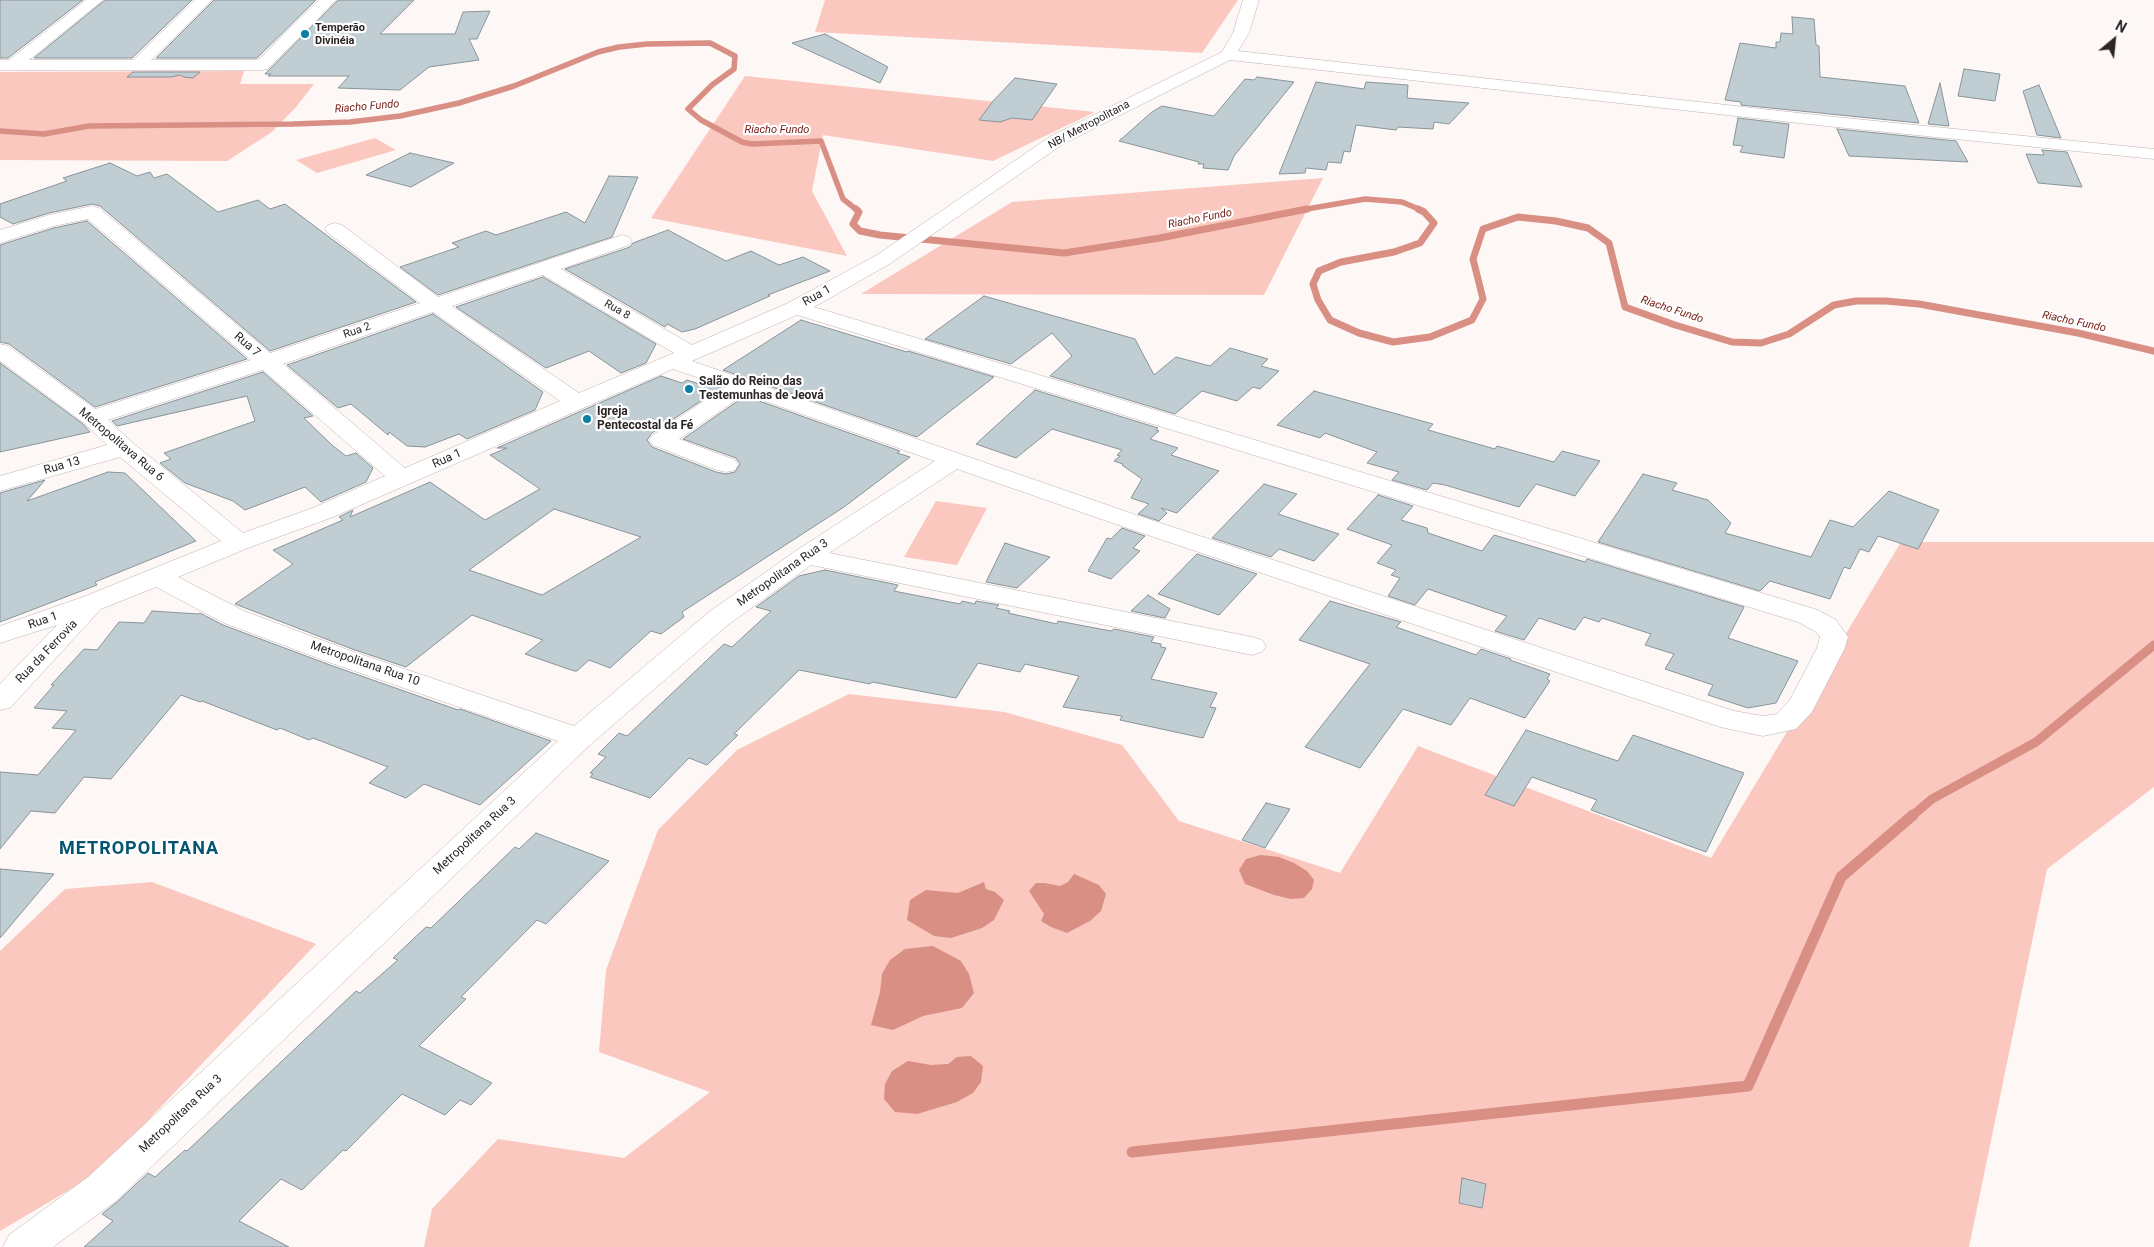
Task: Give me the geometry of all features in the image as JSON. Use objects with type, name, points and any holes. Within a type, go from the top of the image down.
[{"type":"street","points":[[6,65],[95,0]]},
{"type":"street","points":[[137,65],[204,0]]},
{"type":"street","points":[[6,65],[262,65],[328,0]]},
{"type":"street","points":[[1250,0],[1241,33],[1228,55],[1816,120],[2154,154]]},
{"type":"street","name":"NB/ Metropolitana","points":[[884,260],[949,213],[1057,140],[1228,55]]},
{"type":"street","name":"Rua 7","points":[[0,237],[49,221],[92,212],[402,478]]},
{"type":"street","points":[[335,229],[435,304],[576,402]]},
{"type":"street","name":"Rua 2","points":[[92,418],[267,362],[622,241]]},
{"type":"street","name":"Rua 1","points":[[0,636],[93,603],[239,543],[324,512],[796,308],[884,260]]},
{"type":"street","name":"Rua 8","points":[[544,267],[681,357],[742,386],[1142,525],[1730,720],[1763,726],[1786,722],[1802,705],[1831,648],[1834,637],[1826,626],[1808,616],[796,308]]},
{"type":"street","name":"Metropolitava Rua 6","points":[[0,351],[92,418],[124,448],[239,543]]},
{"type":"street","points":[[726,466],[661,440],[742,386]]},
{"type":"street","name":"Rua 13","points":[[0,484],[124,448]]},
{"type":"street","name":"Metropolitana Rua 3","points":[[24,1247],[102,1189],[579,738],[719,618],[806,556],[955,460]]},
{"type":"street","points":[[806,556],[1252,646]]},
{"type":"street","name":"Metropolitana Rua 10","points":[[157,577],[234,617],[341,657],[579,738]]},
{"type":"street","name":"Rua da Ferrovia","points":[[0,701],[93,603]]},
{"type":"shaded area","points":[[825,0],[1238,0],[1202,53],[815,32]]},
{"type":"shaded area","points":[[244,71],[240,84],[314,84],[296,107],[272,132],[227,161],[0,160],[0,72]]},
{"type":"shaded area","points":[[745,76],[1095,112],[993,161],[823,135],[812,191],[847,256],[651,218]]},
{"type":"shaded area","points":[[375,138],[396,150],[317,173],[296,160]]},
{"type":"shaded area","points":[[1323,178],[1264,295],[861,294],[1012,202]]},
{"type":"shaded area","points":[[936,501],[987,508],[957,565],[904,557]]},
{"type":"shaded area","points":[[1901,542],[2154,542],[2154,787],[2047,869],[1969,1247],[424,1247],[432,1209],[498,1139],[624,1158],[710,1092],[599,1052],[606,970],[658,830],[737,750],[849,694],[1004,712],[1122,745],[1179,821],[1340,873],[1418,746],[1711,858]]},
{"type":"shaded area","points":[[1261,855],[1279,857],[1307,871],[1314,880],[1312,889],[1304,898],[1291,899],[1245,884],[1239,870],[1246,859]]},
{"type":"shaded area","points":[[1074,874],[1099,885],[1106,894],[1101,911],[1090,921],[1067,933],[1041,921],[1044,914],[1029,891],[1036,883],[1060,886],[1068,882]]},
{"type":"shaded area","points":[[152,882],[316,944],[98,1173],[0,1231],[0,951],[65,889]]},
{"type":"shaded area","points":[[984,882],[986,889],[995,892],[1004,900],[994,920],[982,928],[951,938],[934,936],[907,920],[910,900],[926,890],[958,893]]},
{"type":"shaded area","points":[[933,946],[961,961],[969,974],[974,993],[962,1008],[923,1016],[893,1030],[871,1025],[880,992],[882,974],[890,960],[905,949]]},
{"type":"shaded area","points":[[971,1056],[983,1066],[981,1082],[973,1093],[957,1102],[917,1114],[895,1112],[884,1099],[885,1084],[892,1071],[908,1061],[931,1065],[948,1064],[957,1057]]},
{"type":"building","points":[[0,0],[83,0],[8,58],[0,58]]},
{"type":"building","points":[[105,0],[192,0],[132,58],[34,58]]},
{"type":"building","points":[[214,0],[316,0],[257,58],[156,58]]},
{"type":"building","points":[[338,0],[414,0],[380,34],[455,34],[463,12],[490,11],[477,39],[469,39],[479,60],[429,67],[400,90],[338,88],[349,76],[268,76],[271,74],[265,74]]},
{"type":"building","points":[[1792,17],[1814,19],[1816,45],[1819,46],[1820,77],[1905,86],[1919,123],[1741,105],[1741,102],[1725,100],[1740,43],[1776,48],[1776,42],[1780,42],[1781,33],[1793,34]]},
{"type":"building","points":[[825,34],[888,67],[880,83],[792,43]]},
{"type":"building","points":[[1964,69],[2000,74],[1995,101],[1958,96]]},
{"type":"building","points":[[133,72],[200,72],[193,78],[180,75],[171,77],[127,77]]},
{"type":"building","points":[[1257,77],[1294,82],[1234,156],[1228,170],[1203,168],[1204,164],[1198,164],[1199,162],[1119,141],[1152,112],[1162,106],[1214,116],[1245,79],[1254,80]]},
{"type":"building","points":[[1015,78],[1057,84],[1032,120],[1012,118],[1000,122],[979,120],[993,101]]},
{"type":"building","points":[[1316,82],[1364,89],[1366,82],[1408,85],[1407,98],[1469,103],[1449,124],[1434,122],[1433,129],[1398,127],[1396,130],[1356,125],[1350,152],[1344,151],[1341,163],[1328,162],[1326,170],[1306,168],[1305,173],[1279,174]]},
{"type":"building","points":[[1940,83],[1949,126],[1928,124]]},
{"type":"building","points":[[2039,85],[2061,138],[2037,135],[2023,91]]},
{"type":"building","points":[[1738,118],[1789,124],[1784,158],[1740,152],[1743,146],[1733,145]]},
{"type":"building","points":[[1837,129],[1956,141],[1968,162],[1849,156]]},
{"type":"building","points":[[2042,150],[2067,152],[2082,187],[2038,183],[2026,154],[2044,155]]},
{"type":"building","points":[[410,153],[454,163],[411,187],[366,175]]},
{"type":"building","points":[[110,163],[137,176],[150,172],[154,178],[167,174],[218,212],[258,200],[270,209],[285,204],[416,302],[270,351],[100,206],[92,204],[49,213],[13,224],[0,217],[0,204],[67,181],[63,178]]},
{"type":"building","points":[[609,176],[638,177],[612,237],[438,295],[400,267],[459,247],[452,243],[486,231],[496,235],[566,212],[585,223]]},
{"type":"building","points":[[87,221],[247,359],[95,407],[9,344],[0,342],[0,245],[54,228]]},
{"type":"building","points":[[668,230],[726,261],[751,251],[779,265],[803,257],[830,271],[768,295],[770,296],[695,329],[682,332],[667,324],[665,327],[565,269],[630,247],[633,243]]},
{"type":"building","points":[[543,277],[656,344],[646,363],[621,373],[589,351],[546,368],[456,307]]},
{"type":"building","points":[[984,296],[1135,339],[1154,375],[1176,357],[1210,366],[1230,348],[1268,359],[1261,366],[1279,371],[1260,389],[1253,387],[1237,401],[1202,391],[1175,414],[1050,376],[1072,356],[1052,333],[1011,364],[925,339]]},
{"type":"building","points":[[433,314],[543,392],[535,410],[467,439],[459,434],[425,447],[407,446],[389,432],[388,435],[351,404],[338,408],[287,365]]},
{"type":"building","points":[[801,320],[994,377],[917,437],[723,370]]},
{"type":"building","points":[[0,363],[83,424],[90,432],[0,452]]},
{"type":"building","points":[[263,372],[313,416],[304,418],[333,446],[346,456],[356,453],[373,468],[366,482],[321,502],[305,487],[245,510],[233,501],[185,483],[160,463],[171,459],[164,453],[255,421],[247,396],[117,426],[112,421]]},
{"type":"building","points":[[661,376],[682,383],[687,380],[699,384],[704,382],[721,388],[652,433],[647,440],[652,447],[716,472],[726,474],[735,472],[740,464],[736,458],[683,439],[745,396],[900,451],[897,453],[910,457],[844,507],[682,612],[684,617],[661,634],[651,631],[610,668],[589,660],[577,671],[574,671],[525,654],[543,640],[472,615],[406,667],[352,649],[235,604],[293,564],[273,550],[343,520],[339,517],[353,510],[350,517],[430,482],[485,520],[540,489],[490,455],[507,448],[497,448]],"holes":[[[554,509],[641,537],[542,595],[469,570]]]},
{"type":"building","points":[[1035,390],[1158,428],[1156,430],[1159,431],[1150,439],[1178,448],[1171,455],[1219,471],[1177,513],[1161,508],[1167,513],[1159,521],[1138,514],[1149,504],[1131,498],[1142,479],[1123,464],[1114,461],[1120,456],[1117,455],[1122,450],[1052,429],[1016,458],[976,444]]},
{"type":"building","points":[[1314,391],[1433,424],[1428,430],[1495,449],[1497,446],[1554,462],[1562,451],[1600,461],[1575,496],[1536,484],[1519,507],[1445,485],[1433,483],[1427,490],[1392,480],[1399,472],[1367,463],[1377,452],[1325,433],[1320,438],[1277,425]]},
{"type":"building","points":[[108,472],[125,473],[196,541],[95,582],[97,585],[0,622],[0,493],[45,480],[27,501]]},
{"type":"building","points":[[1643,474],[1677,483],[1672,490],[1708,500],[1731,523],[1725,533],[1811,557],[1830,520],[1853,527],[1889,491],[1939,510],[1918,549],[1878,536],[1869,552],[1860,549],[1850,569],[1844,567],[1830,599],[1770,581],[1760,591],[1598,542]]},
{"type":"building","points":[[1264,484],[1297,494],[1278,514],[1339,534],[1314,561],[1279,549],[1271,557],[1212,538]]},
{"type":"building","points":[[1378,495],[1413,506],[1401,520],[1427,528],[1428,533],[1482,551],[1494,535],[1585,562],[1587,559],[1744,607],[1728,638],[1798,661],[1776,703],[1748,708],[1708,695],[1713,685],[1665,669],[1674,654],[1645,645],[1651,634],[1602,618],[1599,622],[1584,617],[1575,630],[1539,618],[1524,640],[1495,631],[1507,616],[1428,589],[1415,605],[1388,596],[1400,578],[1391,575],[1396,570],[1377,563],[1392,545],[1347,529]]},
{"type":"building","points":[[1122,528],[1145,536],[1133,548],[1140,551],[1111,579],[1088,571],[1107,538],[1111,539]]},
{"type":"building","points":[[1005,543],[1050,557],[1017,588],[986,582]]},
{"type":"building","points":[[1197,554],[1257,574],[1219,615],[1158,594]]},
{"type":"building","points":[[825,570],[898,585],[894,591],[960,604],[962,601],[975,604],[976,601],[999,605],[996,608],[1010,611],[1008,613],[1057,624],[1058,621],[1154,637],[1151,642],[1161,644],[1161,647],[1166,648],[1151,679],[1217,693],[1210,707],[1216,708],[1203,738],[1120,720],[1122,716],[1063,707],[1079,676],[1025,664],[1020,672],[978,663],[956,698],[799,670],[734,734],[738,735],[707,765],[689,758],[650,798],[590,777],[593,774],[590,773],[606,757],[598,754],[619,733],[627,736],[724,644],[732,647],[771,611],[756,607],[799,576]]},
{"type":"building","points":[[1148,595],[1170,609],[1165,618],[1131,611]]},
{"type":"building","points":[[1330,601],[1401,622],[1396,627],[1476,655],[1481,649],[1511,659],[1550,674],[1547,679],[1550,681],[1525,718],[1470,698],[1451,725],[1403,709],[1360,768],[1305,747],[1370,664],[1299,640]]},
{"type":"building","points":[[152,611],[200,613],[223,625],[330,665],[551,741],[480,805],[424,784],[406,798],[369,783],[388,767],[313,738],[309,740],[280,728],[277,730],[202,701],[200,702],[181,695],[111,779],[84,777],[55,813],[31,811],[0,849],[0,772],[38,775],[76,730],[52,728],[67,711],[34,708],[54,685],[51,685],[84,649],[97,650],[119,622],[144,623]]},
{"type":"building","points":[[1526,730],[1618,761],[1633,735],[1744,773],[1706,852],[1591,810],[1597,800],[1532,777],[1514,806],[1485,795]]},
{"type":"building","points":[[1266,803],[1290,809],[1265,848],[1242,840]]},
{"type":"building","points":[[536,833],[609,861],[546,924],[537,920],[461,997],[466,999],[419,1046],[492,1083],[471,1105],[460,1100],[445,1115],[402,1094],[346,1151],[343,1150],[302,1190],[281,1179],[239,1221],[289,1247],[84,1247],[113,1221],[102,1214],[148,1173],[155,1177],[185,1150],[187,1151],[356,991],[360,993],[398,960],[393,958],[426,927],[431,928],[515,847],[519,849]]},
{"type":"building","points":[[0,869],[54,874],[0,938]]},
{"type":"building","points":[[1462,1178],[1486,1184],[1482,1208],[1459,1203]]},
{"type":"waterway","name":"Riacho Fundo","points":[[0,131],[44,134],[89,126],[293,124],[350,122],[400,116],[459,103],[514,86],[598,52],[619,47],[647,44],[710,43],[735,56],[734,69],[712,85],[688,109],[701,120],[742,142],[752,144],[821,141],[843,199],[857,210]]},
{"type":"waterway","name":"Riacho Fundo","points":[[1301,210],[1365,199],[1402,202],[1421,210]]},
{"type":"waterway","name":"Riacho Fundo","points":[[857,210],[859,212],[853,224],[860,231],[880,235],[1064,253],[1160,238],[1307,209]]},
{"type":"waterway","name":"Riacho Fundo","points":[[1418,209],[1424,212],[1434,223],[1420,243],[1394,252],[1341,262],[1319,271],[1313,284],[1318,300],[1330,320],[1359,333],[1393,342],[1430,337],[1472,320],[1483,299],[1473,259],[1483,229],[1518,217],[1556,221],[1588,228],[1609,243],[1625,307],[1675,325],[1732,342],[1761,343],[1789,334],[1834,305],[1856,301],[1886,301],[1919,304],[2078,333],[2154,351]]},
{"type":"waterway","points":[[1912,816],[1932,799],[2036,742],[2154,645]]},
{"type":"waterway","points":[[1132,1152],[1748,1086],[1841,877],[1913,815]]},
{"type":"place","name":"Temperão Divinéia","points":[[305,34]]},
{"type":"place","name":"Salão do Reino das Testemunhas de Jeová","points":[[689,389]]},
{"type":"place","name":"Igreja Pentecostal da Fé","points":[[587,419]]},
{"type":"district","name":"METROPOLITANA","points":[[139,849]]}]
